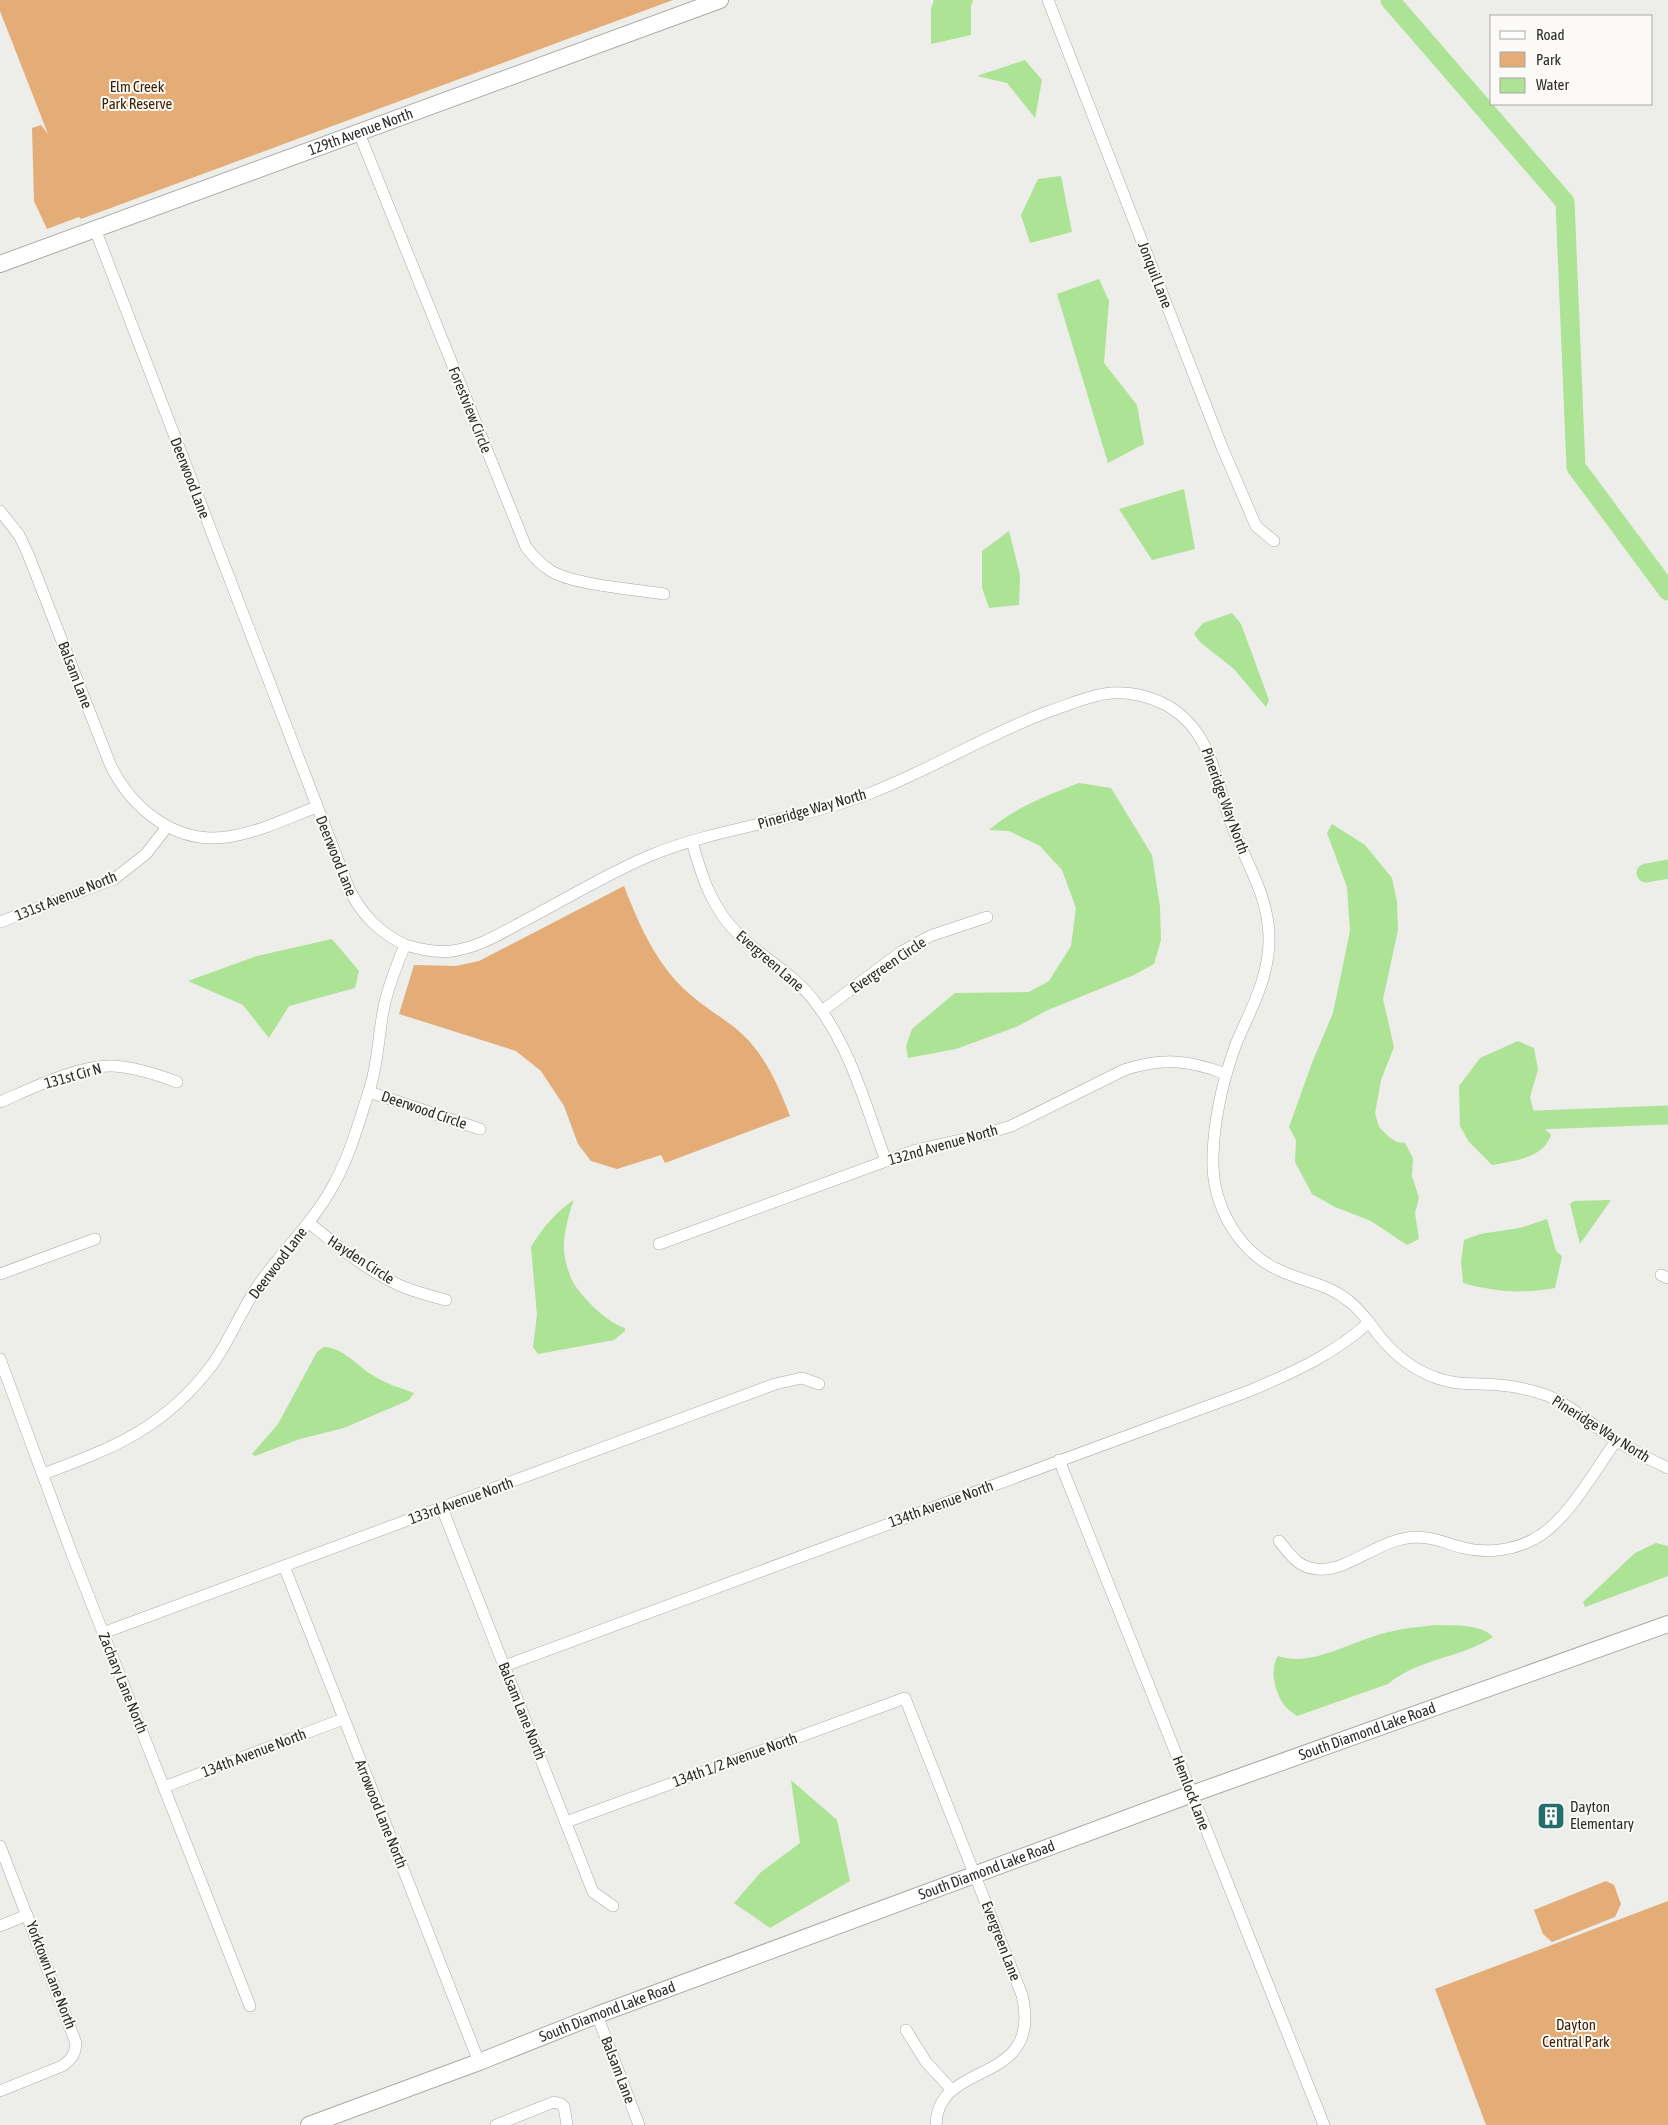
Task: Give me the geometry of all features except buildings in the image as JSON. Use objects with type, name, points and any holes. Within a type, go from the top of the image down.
[{"type":"street","name":"129th Avenue North","points":[[0,264],[720,0]]},
{"type":"street","name":"Jonquil Lane","points":[[1048,0],[1222,447],[1256,526],[1274,541]]},
{"type":"street","name":"Forestview Circle","points":[[359,133],[526,547],[538,561],[552,572],[570,579],[664,594]]},
{"type":"street","name":"Deerwood Lane","points":[[43,1474],[107,1450],[136,1435],[160,1419],[188,1394],[212,1365],[261,1281],[308,1223],[334,1184],[347,1155],[369,1092],[379,1050],[385,1003],[392,976],[405,945],[376,927],[356,903],[316,807],[95,229]]},
{"type":"street","name":"Balsam Lane","points":[[0,512],[18,535],[28,554],[119,783],[132,800],[166,828]]},
{"type":"street","name":"Pineridge Way North","points":[[405,945],[428,951],[451,951],[474,946],[635,862],[663,850],[832,806],[868,794],[985,738],[1079,700],[1122,692],[1160,702],[1181,715],[1205,744],[1212,760],[1230,822],[1257,880],[1267,911],[1269,933],[1266,970],[1260,991],[1237,1043],[1226,1074],[1218,1108],[1212,1157],[1213,1177],[1218,1198],[1227,1220],[1240,1240],[1256,1256],[1279,1271],[1327,1286],[1358,1308],[1399,1357],[1417,1370],[1456,1384],[1499,1385],[1526,1389],[1548,1396],[1640,1455],[1668,1468]]},
{"type":"street","points":[[166,828],[210,838],[231,837],[253,831],[316,807]]},
{"type":"street","name":"131st Avenue North","points":[[0,922],[114,878],[146,854],[166,828]]},
{"type":"street","name":"Evergreen Lane","points":[[692,842],[702,880],[725,921],[739,936],[797,982],[822,1011],[846,1052],[886,1161]]},
{"type":"street","name":"Evergreen Circle","points":[[822,1011],[901,952],[930,936],[988,917]]},
{"type":"street","name":"132nd Avenue North","points":[[659,1244],[916,1150],[982,1135],[1011,1126],[1124,1070],[1143,1064],[1169,1060],[1185,1062],[1226,1074]]},
{"type":"street","name":"131st Cir N","points":[[0,1102],[69,1074],[92,1068],[112,1066],[149,1072],[176,1082]]},
{"type":"street","name":"Deerwood Circle","points":[[369,1092],[480,1129]]},
{"type":"street","name":"Hayden Circle","points":[[308,1223],[346,1253],[384,1277],[402,1286],[446,1300]]},
{"type":"street","points":[[0,1274],[95,1239]]},
{"type":"street","name":"134th Avenue North","points":[[504,1666],[1286,1376],[1335,1348],[1369,1322]]},
{"type":"street","name":"Zachary Lane North","points":[[0,1359],[103,1633],[250,2006]]},
{"type":"street","name":"133rd Avenue North","points":[[103,1633],[775,1384],[802,1378],[819,1384]]},
{"type":"street","points":[[1279,1541],[1293,1559],[1303,1566],[1316,1569],[1333,1568],[1383,1544],[1417,1537],[1436,1539],[1466,1549],[1485,1551],[1517,1547],[1535,1539],[1561,1518],[1616,1440]]},
{"type":"street","name":"Hemlock Lane","points":[[1060,1460],[1324,2125]]},
{"type":"street","name":"Balsam Lane North","points":[[442,1508],[593,1892],[613,1906]]},
{"type":"street","name":"Arrowood Lane North","points":[[284,1566],[479,2062]]},
{"type":"street","name":"South Diamond Lake Road","points":[[309,2125],[479,2062],[596,2015],[1192,1794],[1668,1624]]},
{"type":"street","name":"Evergreen Lane","points":[[904,1698],[1022,1995],[1026,2011],[1021,2038],[1014,2051],[1004,2062],[991,2070],[971,2077],[952,2090],[940,2106],[936,2125]]},
{"type":"street","name":"134th 1/2 Avenue North","points":[[566,1822],[904,1698]]},
{"type":"street","name":"134th Avenue North","points":[[164,1787],[344,1719]]},
{"type":"street","name":"Yorktown Lane North","points":[[0,1846],[76,2043],[75,2052],[70,2060],[62,2066],[0,2091]]},
{"type":"street","points":[[0,1926],[27,1916]]},
{"type":"street","name":"Balsam Lane","points":[[596,2015],[639,2125]]},
{"type":"street","points":[[906,2030],[926,2062],[952,2090]]},
{"type":"street","points":[[496,2125],[556,2102],[564,2107],[567,2125]]},
{"type":"green space","name":"Elm Creek Park Reserve","points":[[0,0],[673,0],[81,219],[79,217],[47,229],[34,201],[32,128],[41,125],[48,134],[0,11]]},
{"type":"green space","points":[[624,886],[641,926],[662,963],[686,991],[734,1027],[753,1046],[768,1067],[790,1116],[665,1163],[661,1155],[617,1169],[591,1161],[578,1144],[564,1106],[541,1071],[516,1051],[399,1014],[414,965],[456,966],[479,961]]},
{"type":"green space","points":[[1606,1881],[1614,1885],[1621,1904],[1615,1917],[1552,1942],[1543,1934],[1534,1910]]},
{"type":"green space","name":"Dayton Central Park","points":[[1668,1901],[1668,2125],[1486,2125],[1435,1989]]},
{"type":"water","points":[[934,0],[973,0],[971,6],[971,35],[931,44],[931,9]]},
{"type":"water","points":[[1025,60],[1042,80],[1035,118],[1007,83],[977,76]]},
{"type":"water","points":[[1061,176],[1072,232],[1030,243],[1021,215],[1038,179]]},
{"type":"water","points":[[1099,279],[1109,301],[1104,363],[1137,405],[1144,444],[1108,463],[1057,294]]},
{"type":"water","points":[[1184,489],[1195,549],[1152,560],[1119,509]]},
{"type":"water","points":[[1009,531],[1020,575],[1019,605],[989,608],[982,588],[982,551]]},
{"type":"water","points":[[1232,613],[1241,624],[1269,700],[1266,707],[1234,669],[1200,642],[1194,634],[1203,623]]},
{"type":"water","points":[[1079,783],[1111,788],[1152,855],[1160,907],[1161,940],[1154,964],[1134,975],[1048,1010],[1016,1027],[956,1049],[908,1058],[906,1046],[912,1029],[955,993],[1029,992],[1049,981],[1071,946],[1076,908],[1062,870],[1040,846],[1009,831],[989,830],[1020,809],[1043,797]]},
{"type":"water","points":[[1332,824],[1365,845],[1392,878],[1397,902],[1398,930],[1383,999],[1394,1047],[1381,1080],[1375,1113],[1379,1127],[1397,1142],[1405,1143],[1413,1158],[1412,1176],[1419,1198],[1415,1213],[1419,1239],[1407,1245],[1371,1221],[1335,1207],[1312,1194],[1295,1162],[1296,1140],[1289,1127],[1312,1063],[1333,1013],[1350,931],[1347,887],[1327,833]]},
{"type":"water","points":[[332,939],[359,971],[355,988],[289,1006],[269,1038],[243,1005],[188,981],[257,956]]},
{"type":"water","points":[[1518,1041],[1534,1048],[1538,1070],[1530,1097],[1536,1120],[1551,1135],[1542,1149],[1535,1154],[1518,1160],[1492,1165],[1469,1142],[1460,1126],[1459,1086],[1480,1058]]},
{"type":"water","points":[[574,1200],[564,1238],[565,1257],[570,1275],[577,1288],[589,1302],[604,1316],[625,1328],[625,1331],[614,1340],[538,1354],[533,1347],[537,1315],[531,1247],[550,1221],[561,1209]]},
{"type":"water","points":[[1611,1200],[1580,1244],[1570,1204],[1574,1201]]},
{"type":"water","points":[[1547,1219],[1556,1251],[1562,1256],[1555,1288],[1509,1291],[1463,1283],[1461,1261],[1464,1240],[1480,1234],[1520,1228]]},
{"type":"water","points":[[324,1347],[338,1350],[383,1381],[414,1393],[409,1400],[344,1428],[300,1439],[255,1456],[252,1454],[278,1424],[317,1352]]},
{"type":"water","points":[[1656,1543],[1668,1546],[1668,1576],[1585,1607],[1583,1602],[1635,1553]]},
{"type":"water","points":[[1435,1625],[1474,1627],[1493,1637],[1467,1650],[1412,1669],[1388,1684],[1297,1716],[1285,1706],[1278,1694],[1274,1681],[1274,1668],[1278,1656],[1291,1659],[1320,1656],[1389,1632]]},
{"type":"water","points":[[791,1780],[837,1820],[850,1881],[770,1928],[734,1903],[761,1872],[800,1843]]},
{"type":"waterway","points":[[1390,0],[1565,202],[1576,467],[1668,591]]},
{"type":"waterway","points":[[1646,873],[1668,869]]},
{"type":"waterway","points":[[1513,1121],[1668,1115]]},
{"type":"place","name":"Dayton Elementary","points":[[1551,1816]]}]
